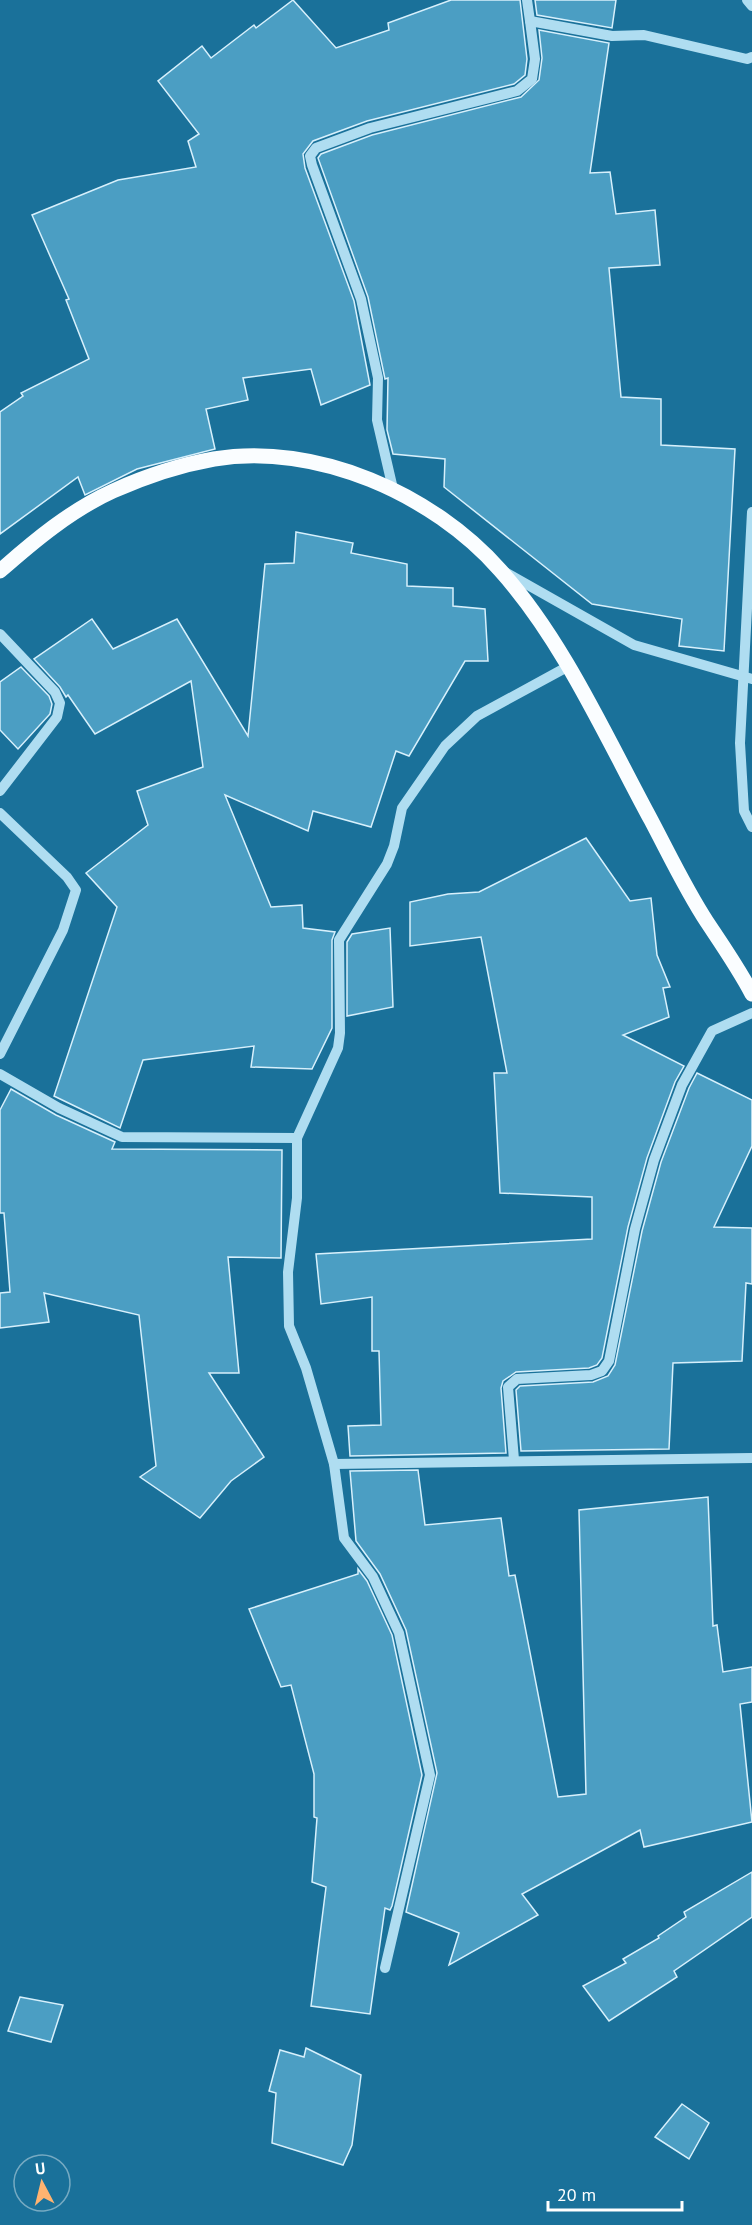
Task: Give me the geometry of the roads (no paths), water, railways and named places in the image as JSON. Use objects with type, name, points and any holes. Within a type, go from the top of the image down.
[{"type":"main road","points":[[0,571],[43,534],[112,492],[171,470],[215,459],[278,457],[348,472],[417,500],[455,526],[499,569],[527,603],[567,667],[706,921],[737,965],[752,994]]},
{"type":"street","points":[[393,489],[377,420],[378,378],[362,299],[310,156],[316,148],[370,128],[517,91],[532,79],[535,59],[527,0]]},
{"type":"street","points":[[747,0],[752,6]]},
{"type":"street","points":[[530,21],[612,36],[644,35],[747,59],[752,57]]},
{"type":"street","points":[[752,512],[747,679],[740,742],[744,811],[752,827]]},
{"type":"street","points":[[499,569],[634,645],[747,679]]},
{"type":"street","points":[[0,634],[55,692],[60,703],[57,717],[0,791]]},
{"type":"street","points":[[385,1968],[430,1775],[399,1633],[373,1577],[344,1538],[334,1464],[306,1368],[289,1326],[288,1272],[297,1198],[297,1138],[338,1048],[340,1033],[339,940],[387,864],[394,846],[402,808],[445,746],[477,716],[567,667]]},
{"type":"street","points":[[0,813],[67,877],[76,890],[63,930],[0,1054]]},
{"type":"street","points":[[514,1460],[508,1387],[517,1379],[591,1375],[602,1371],[609,1361],[635,1229],[654,1160],[682,1085],[712,1031],[752,1013]]},
{"type":"street","points":[[0,1074],[59,1108],[123,1137],[297,1138]]},
{"type":"street","points":[[334,1464],[752,1458]]}]
